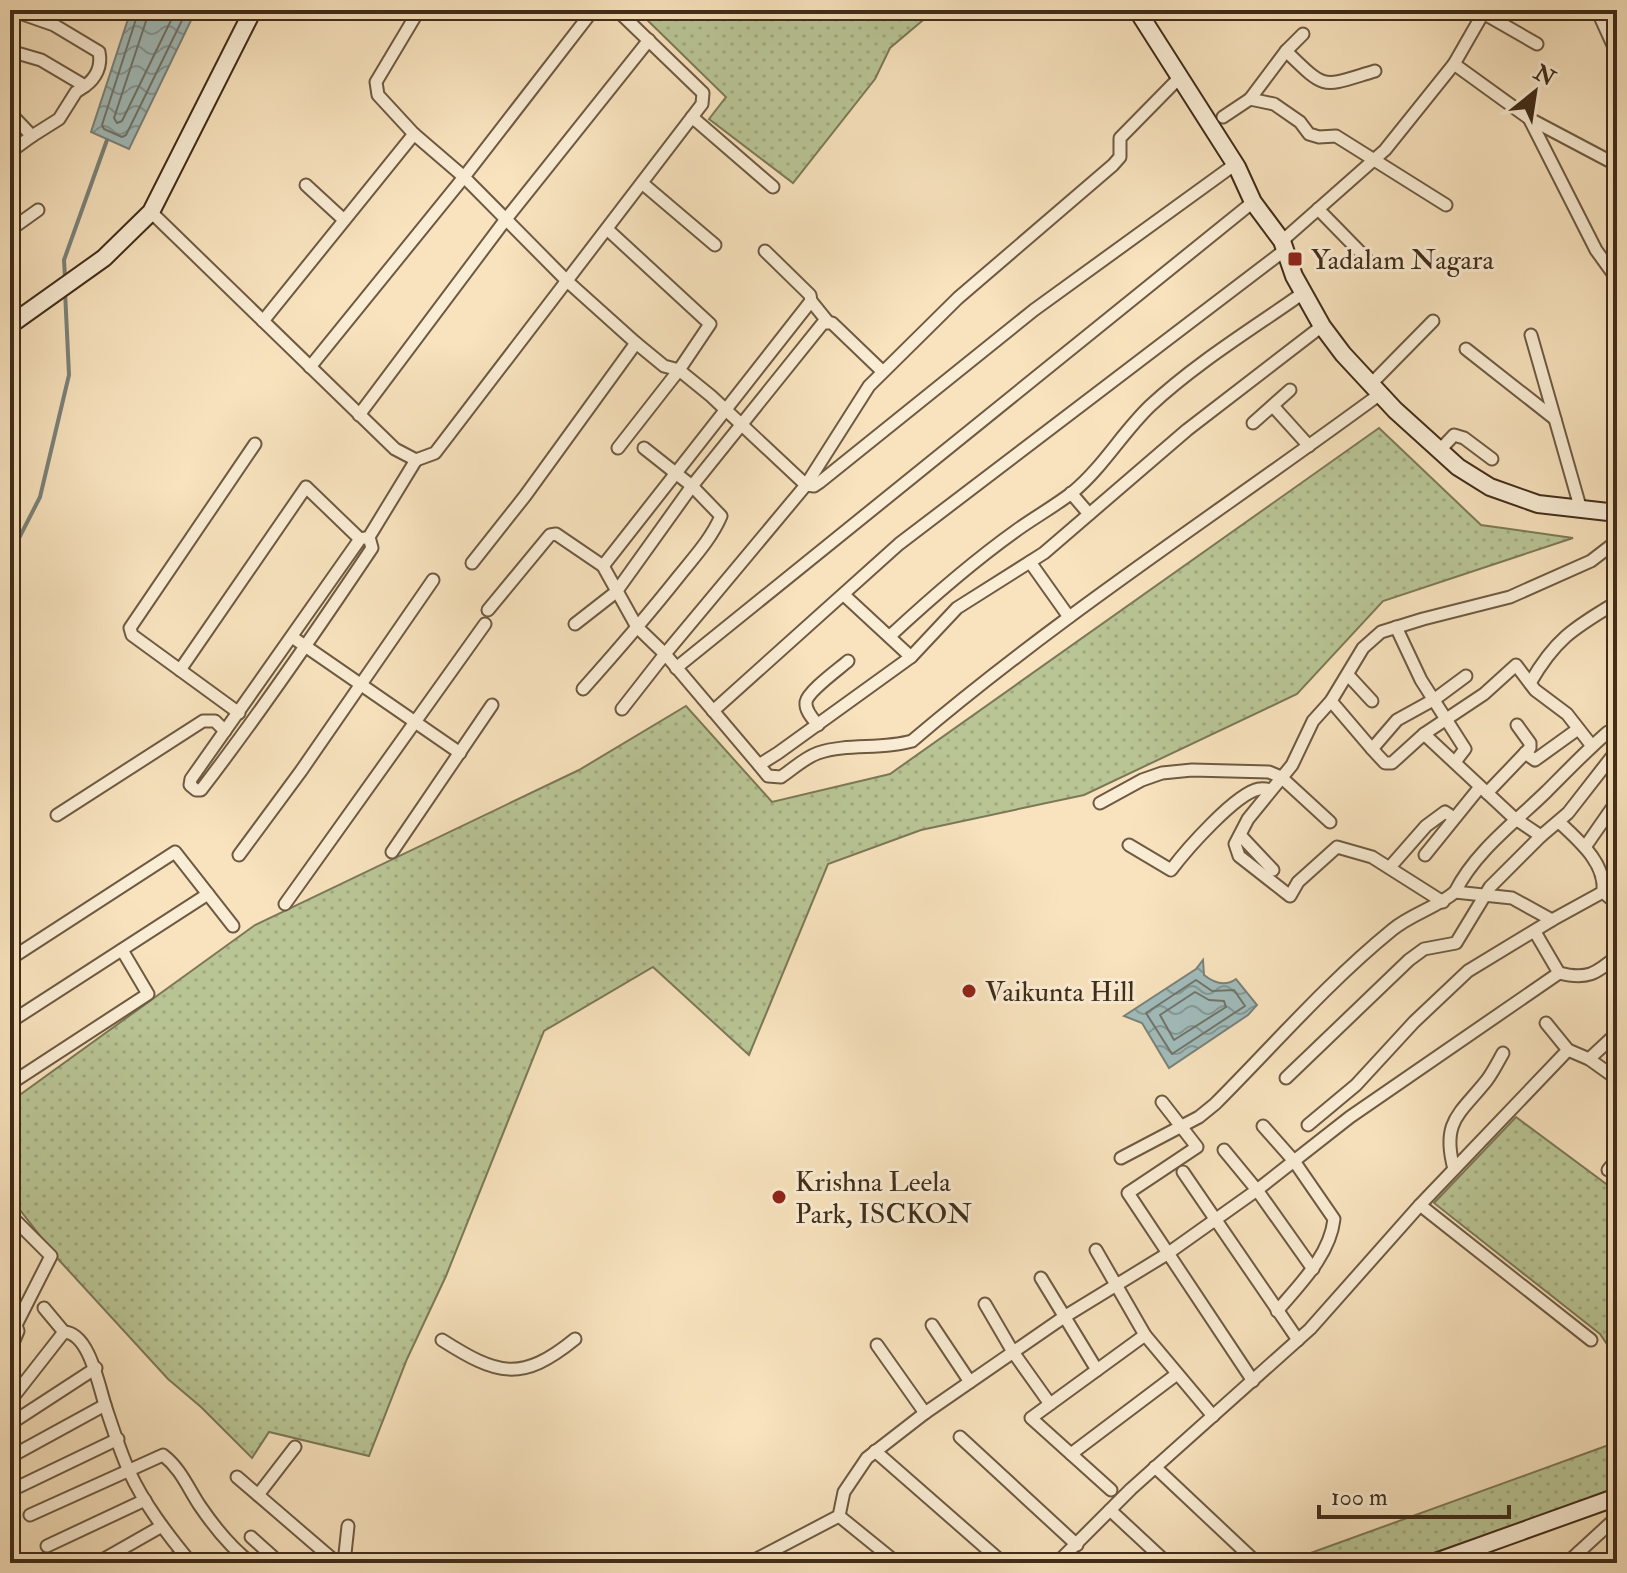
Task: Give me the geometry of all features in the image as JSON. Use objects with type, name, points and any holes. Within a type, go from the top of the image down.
[{"type":"main road","points":[[10,325],[104,258],[151,212],[253,10]]},
{"type":"main road","points":[[1137,10],[1283,246],[1303,293],[1322,326],[1375,389],[1439,451],[1490,487],[1528,502],[1617,513]]},
{"type":"main road","points":[[1433,1563],[1617,1497]]},
{"type":"street","points":[[10,152],[59,119],[76,92],[97,72],[99,52],[54,25],[11,10]]},
{"type":"street","points":[[419,10],[376,82],[378,95],[414,134],[464,177],[567,281],[664,366],[679,370],[806,485],[814,486],[820,482],[1034,310],[1234,165]]},
{"type":"street","points":[[310,367],[464,177],[587,18],[590,10]]},
{"type":"street","points":[[180,670],[306,487],[364,538],[372,548],[306,647],[201,790],[190,785],[191,779],[364,538],[416,460],[435,453],[702,104],[703,93],[619,10]]},
{"type":"street","points":[[1597,10],[1617,54]]},
{"type":"street","points":[[713,711],[899,544],[1283,246],[1318,209],[1385,150],[1454,64],[1484,12],[1537,44]]},
{"type":"street","points":[[1223,117],[1250,99],[1286,51],[1303,34]]},
{"type":"street","points":[[359,415],[506,219],[649,40]]},
{"type":"street","points":[[10,51],[41,60],[85,86]]},
{"type":"street","points":[[1286,51],[1315,80],[1324,83],[1335,83],[1375,71]]},
{"type":"street","points":[[1454,64],[1530,119],[1617,165]]},
{"type":"street","points":[[622,709],[806,485],[869,386],[882,371],[1016,247],[1113,165],[1120,157],[1120,138],[1180,77]]},
{"type":"street","points":[[1250,99],[1274,104],[1300,122],[1309,134],[1336,136],[1446,205]]},
{"type":"street","points":[[10,113],[32,136]]},
{"type":"street","points":[[692,117],[773,187]]},
{"type":"street","points":[[1530,119],[1596,250],[1617,279]]},
{"type":"street","points":[[263,321],[414,134]]},
{"type":"street","points":[[642,183],[715,245]]},
{"type":"street","points":[[306,185],[344,220]]},
{"type":"street","points":[[676,668],[1253,202]]},
{"type":"street","points":[[1318,209],[1366,258]]},
{"type":"street","points":[[10,230],[38,210]]},
{"type":"street","points":[[151,212],[395,449],[416,460]]},
{"type":"street","points":[[607,229],[710,324],[679,370],[618,448]]},
{"type":"street","points":[[1596,250],[1617,262]]},
{"type":"street","points":[[765,251],[810,295],[811,301],[828,322],[882,371]]},
{"type":"street","points":[[890,636],[949,581],[1071,493],[1095,472],[1154,402],[1189,373],[1303,293]]},
{"type":"street","points":[[603,566],[811,301]]},
{"type":"street","points":[[488,610],[550,535],[556,534],[603,566],[637,627],[665,654],[768,776],[781,777],[818,753],[867,746],[893,747],[912,741],[1069,617],[1309,446],[1375,389],[1433,321]]},
{"type":"street","points":[[575,624],[616,592],[740,424],[823,323],[828,322]]},
{"type":"street","points":[[759,765],[911,657],[957,608],[1030,562],[1187,430],[1322,326]]},
{"type":"street","points":[[1531,335],[1581,510]]},
{"type":"street","points":[[472,563],[525,496],[636,343]]},
{"type":"street","points":[[1466,349],[1555,420]]},
{"type":"street","points":[[1253,423],[1290,390]]},
{"type":"street","points":[[1273,406],[1309,446]]},
{"type":"street","points":[[1439,451],[1454,435],[1464,438],[1492,459]]},
{"type":"street","points":[[239,713],[132,635],[130,628],[255,444]]},
{"type":"street","points":[[583,689],[716,530],[720,513],[644,448]]},
{"type":"street","points":[[1071,493],[1089,514]]},
{"type":"street","points":[[1443,902],[1372,857],[1337,847],[1298,882],[1290,896],[1239,856],[1235,844],[1248,819],[1292,765],[1313,721],[1331,701],[1363,648],[1381,632],[1510,597],[1591,561],[1617,541]]},
{"type":"street","points":[[1030,562],[1069,617]]},
{"type":"street","points":[[239,855],[433,580]]},
{"type":"street","points":[[844,595],[911,657]]},
{"type":"street","points":[[1530,683],[1560,639],[1617,602]]},
{"type":"street","points":[[285,904],[485,624]]},
{"type":"street","points":[[1396,627],[1421,680],[1465,749],[1455,762]]},
{"type":"street","points":[[292,637],[460,753]]},
{"type":"street","points":[[818,725],[808,713],[806,702],[810,693],[848,661]]},
{"type":"street","points":[[1331,701],[1385,763],[1392,763],[1424,734],[1484,694],[1516,665],[1530,683],[1567,714],[1592,746]]},
{"type":"street","points":[[1348,675],[1372,701]]},
{"type":"street","points":[[1372,749],[1397,720],[1435,699],[1466,676]]},
{"type":"street","points":[[392,852],[492,705]]},
{"type":"street","points":[[57,815],[203,721],[215,721],[225,731]]},
{"type":"street","points":[[1425,855],[1454,818],[1525,753],[1530,743],[1517,725]]},
{"type":"street","points":[[1525,753],[1535,760],[1578,729]]},
{"type":"street","points":[[1121,1158],[1215,1104],[1309,1005],[1393,929],[1414,914],[1443,902],[1455,892],[1471,866],[1514,818],[1544,794],[1608,732]]},
{"type":"street","points":[[1424,734],[1514,818],[1541,836]]},
{"type":"street","points":[[1286,1078],[1409,960],[1424,949],[1456,943],[1483,896],[1501,874],[1559,822],[1614,754]]},
{"type":"street","points":[[1100,803],[1142,780],[1162,773],[1269,772],[1281,777],[1330,822]]},
{"type":"street","points":[[1129,845],[1171,870],[1188,848],[1240,799],[1258,789],[1271,790]]},
{"type":"street","points":[[1585,847],[1617,801]]},
{"type":"street","points":[[1390,867],[1433,821],[1445,812],[1454,818]]},
{"type":"street","points":[[1559,822],[1585,847],[1605,877],[1603,892]]},
{"type":"street","points":[[1240,835],[1273,870]]},
{"type":"street","points":[[10,959],[175,852],[233,926]]},
{"type":"street","points":[[1455,892],[1512,898],[1552,920]]},
{"type":"street","points":[[1603,892],[1617,904]]},
{"type":"street","points":[[1308,1125],[1356,1085],[1414,1022],[1468,971],[1603,892]]},
{"type":"street","points":[[10,1022],[208,894]]},
{"type":"street","points":[[1535,932],[1559,973],[1588,976],[1617,956]]},
{"type":"street","points":[[10,1084],[148,994],[122,950]]},
{"type":"street","points":[[839,1516],[844,1492],[859,1469],[875,1451],[925,1413],[1064,1317],[1167,1254],[1257,1190],[1350,1117],[1559,973]]},
{"type":"street","points":[[1546,1023],[1568,1050],[1589,1059],[1617,1079]]},
{"type":"street","points":[[1589,1059],[1617,1033]]},
{"type":"street","points":[[1057,1563],[1155,1467],[1298,1340],[1420,1205],[1568,1050]]},
{"type":"street","points":[[1454,1169],[1449,1152],[1449,1132],[1462,1107],[1488,1079],[1503,1053]]},
{"type":"street","points":[[1162,1102],[1197,1147],[1128,1193],[1253,1381]]},
{"type":"street","points":[[1263,1126],[1294,1161],[1334,1219],[1333,1231],[1313,1269],[1277,1311]]},
{"type":"street","points":[[1224,1150],[1257,1190],[1313,1269]]},
{"type":"street","points":[[1608,1170],[1617,1159]]},
{"type":"street","points":[[1183,1172],[1298,1340]]},
{"type":"street","points":[[1420,1205],[1591,1340]]},
{"type":"street","points":[[10,1215],[51,1256],[13,1322],[18,1331],[13,1343]]},
{"type":"street","points":[[1096,1250],[1145,1335],[1213,1416]]},
{"type":"street","points":[[1041,1278],[1097,1370]]},
{"type":"street","points":[[985,1304],[1013,1352],[1050,1404]]},
{"type":"street","points":[[44,1308],[64,1332]]},
{"type":"street","points":[[932,1325],[970,1382]]},
{"type":"street","points":[[64,1332],[77,1337],[96,1368],[105,1405],[129,1472],[162,1526],[191,1563]]},
{"type":"street","points":[[10,1401],[64,1332]]},
{"type":"street","points":[[1111,1490],[1031,1418],[1145,1335]]},
{"type":"street","points":[[442,1340],[475,1361],[503,1369],[532,1365],[555,1356],[575,1339]]},
{"type":"street","points":[[877,1345],[925,1413]]},
{"type":"street","points":[[10,1424],[96,1368]]},
{"type":"street","points":[[1071,1454],[1177,1374]]},
{"type":"street","points":[[10,1457],[105,1405]]},
{"type":"street","points":[[960,1437],[1077,1545]]},
{"type":"street","points":[[16,1488],[118,1439]]},
{"type":"street","points":[[258,1495],[295,1447]]},
{"type":"street","points":[[875,1451],[1003,1563]]},
{"type":"street","points":[[30,1515],[163,1455],[177,1467],[232,1549],[251,1563]]},
{"type":"street","points":[[1155,1467],[1257,1563]]},
{"type":"street","points":[[237,1477],[337,1563]]},
{"type":"street","points":[[47,1546],[145,1500]]},
{"type":"street","points":[[1110,1510],[1167,1563]]},
{"type":"street","points":[[749,1563],[839,1516]]},
{"type":"street","points":[[839,1516],[897,1563]]},
{"type":"street","points":[[1567,1563],[1617,1517]]},
{"type":"street","points":[[97,1563],[162,1526]]},
{"type":"street","points":[[344,1563],[348,1526]]},
{"type":"street","points":[[251,1537],[280,1563]]},
{"type":"street","points":[[1470,1550],[1484,1563]]},
{"type":"street","points":[[1579,1552],[1590,1563]]},
{"type":"street","points":[[169,1563],[182,1553]]},
{"type":"green space","points":[[637,10],[935,10],[890,48],[875,79],[793,183],[709,119],[726,97]]},
{"type":"green space","points":[[1379,428],[1481,525],[1573,538],[1383,601],[1297,694],[1084,795],[921,830],[828,864],[749,1055],[653,967],[544,1031],[446,1276],[407,1359],[369,1456],[269,1432],[252,1458],[168,1379],[58,1259],[10,1197],[10,1102],[255,925],[579,770],[686,706],[772,802],[890,774]]},
{"type":"green space","points":[[1516,1117],[1617,1192],[1617,1359],[1600,1334],[1434,1203]]},
{"type":"green space","points":[[1617,1442],[1617,1491],[1404,1563],[1283,1563]]},
{"type":"water","points":[[124,10],[196,10],[129,149],[91,132],[129,16]]},
{"type":"water","points":[[1203,960],[1204,975],[1220,983],[1236,979],[1257,1005],[1248,1015],[1169,1068],[1142,1023],[1124,1016],[1196,969]]},
{"type":"waterway","points":[[65,278],[64,260],[107,140]]},
{"type":"waterway","points":[[10,571],[15,546],[40,497],[69,375],[65,291]]},
{"type":"waterway","points":[[10,784],[14,823],[10,847]]},
{"type":"place","name":"Yadalam Nagara","points":[[1295,259]]},
{"type":"place","name":"Vaikunta Hill","points":[[969,991]]},
{"type":"place","name":"Krishna Leela Park, ISCKON","points":[[779,1197]]}]
